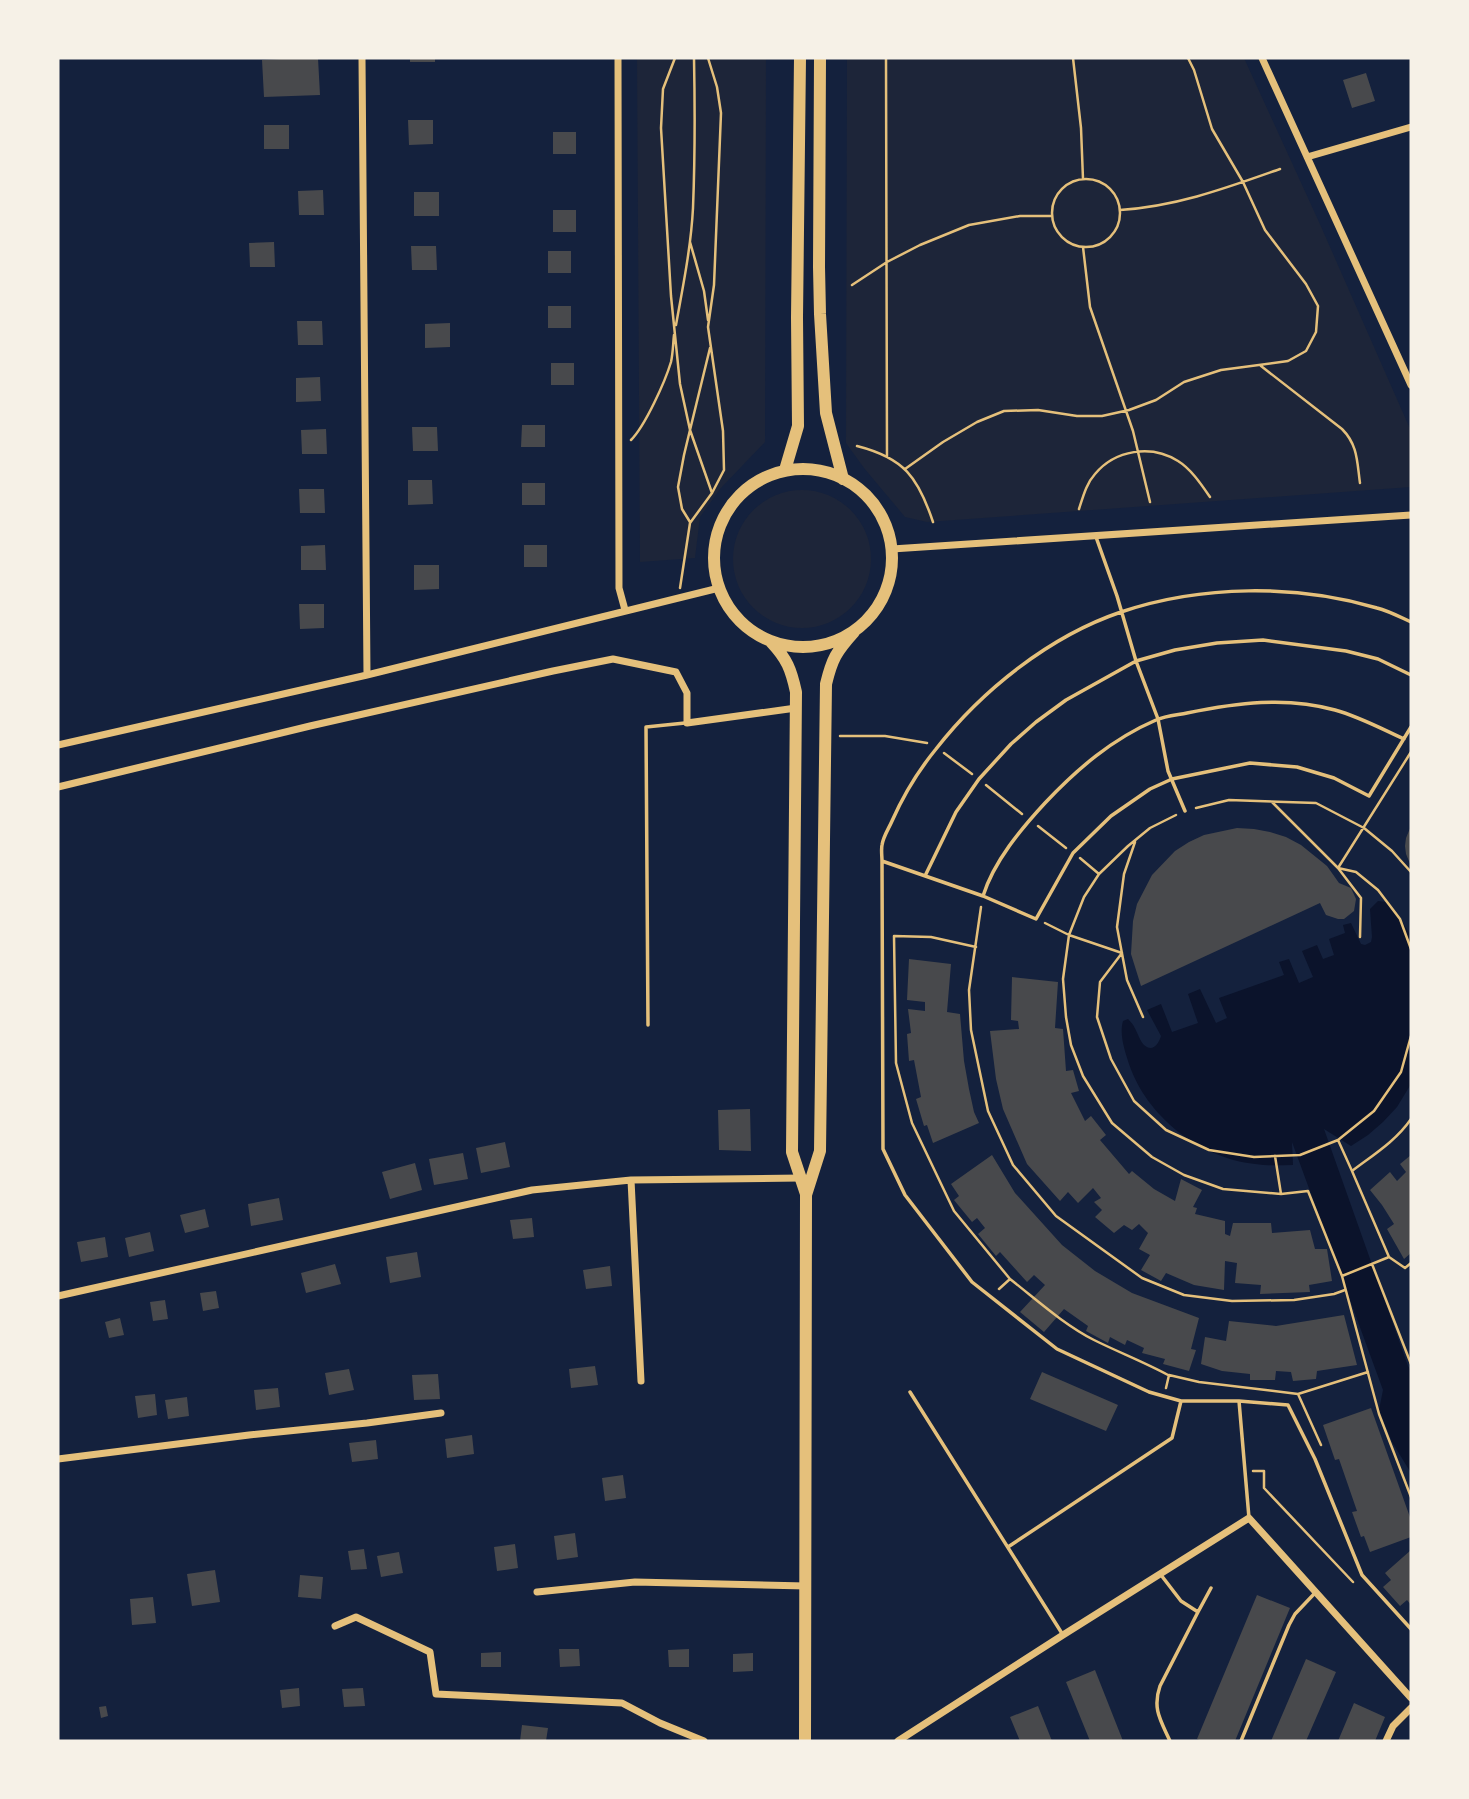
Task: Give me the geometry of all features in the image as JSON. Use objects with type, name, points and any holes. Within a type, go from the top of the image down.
[{"type":"main road","points":[[785,470],[798,426],[800,58]]},
{"type":"main road","points":[[820,58],[821,327],[826,413],[843,479]]},
{"type":"main road","points":[[806,1195],[820,1152],[826,684],[832,662],[841,646],[874,613],[881,602],[891,576],[892,549],[884,520],[876,508],[856,486],[843,479],[815,470],[800,469],[785,470],[757,481],[733,501],[725,514],[719,528],[713,558],[719,588],[734,615],[751,630],[771,642],[785,646],[816,647],[842,639],[854,632]]},
{"type":"main road","points":[[771,642],[784,656],[796,692],[792,1152],[806,1195],[805,1741]]},
{"type":"street","points":[[362,58],[367,674]]},
{"type":"street","points":[[618,58],[619,588],[625,610]]},
{"type":"street","points":[[1262,58],[1411,385]]},
{"type":"street","points":[[1307,157],[1411,127]]},
{"type":"street","points":[[892,549],[1411,515]]},
{"type":"street","points":[[58,745],[367,674],[719,588]]},
{"type":"street","points":[[58,787],[310,726],[613,659],[676,672],[687,692],[687,723],[796,708]]},
{"type":"street","points":[[58,1296],[532,1190],[631,1180],[801,1178]]},
{"type":"street","points":[[631,1180],[640,1381]]},
{"type":"street","points":[[58,1459],[441,1413]]},
{"type":"street","points":[[898,1741],[1250,1518],[1411,1698]]},
{"type":"street","points":[[537,1592],[635,1582],[806,1586]]},
{"type":"street","points":[[335,1626],[356,1617],[430,1652],[436,1694],[622,1703],[660,1723],[704,1741]]},
{"type":"street","points":[[1386,1741],[1393,1726],[1411,1708]]},
{"type":"lane","points":[[1096,537],[1136,661],[1158,719],[1168,771],[1185,811]]},
{"type":"lane","points":[[1411,622],[1379,608],[1318,594],[1248,590],[1190,595],[1121,612],[1080,630],[1030,659],[972,707],[922,765],[903,797],[882,843],[883,1149],[905,1195],[972,1282],[1057,1349],[1149,1392],[1181,1401],[1239,1401],[1288,1405],[1315,1459],[1362,1575],[1411,1629]]},
{"type":"lane","points":[[925,876],[956,813],[979,779],[1012,744],[1066,699],[1136,661],[1196,646],[1264,640],[1346,651],[1378,659],[1411,675]]},
{"type":"lane","points":[[983,897],[988,882],[1007,850],[1030,820],[1074,773],[1098,753],[1158,719],[1226,705],[1264,701],[1303,704],[1334,709],[1404,739]]},
{"type":"lane","points":[[648,1025],[646,727],[687,723]]},
{"type":"lane","points":[[882,861],[983,897],[1035,919],[1073,853],[1111,816],[1150,789],[1171,779],[1250,763],[1297,767],[1334,778],[1369,796],[1411,727]]},
{"type":"lane","points":[[910,1392],[1063,1635]]},
{"type":"lane","points":[[1007,1547],[1172,1438],[1181,1401]]},
{"type":"lane","points":[[1239,1401],[1250,1518]]},
{"type":"lane","points":[[1160,1574],[1181,1601],[1198,1612]]},
{"type":"lane","points":[[1170,1741],[1157,1710],[1156,1698],[1211,1588]]},
{"type":"lane","points":[[1241,1741],[1295,1614],[1316,1592]]},
{"type":"path","points":[[675,58],[663,89],[662,128],[671,296],[680,384],[690,430],[712,493]]},
{"type":"path","points":[[618,452],[637,434],[671,361],[693,210],[694,58]]},
{"type":"path","points":[[708,58],[721,113],[714,285],[708,327]]},
{"type":"path","points":[[887,58],[887,457]]},
{"type":"path","points":[[1073,58],[1081,128],[1083,179]]},
{"type":"path","points":[[905,469],[977,422],[1004,411],[1102,416],[1156,400],[1184,382],[1221,370],[1288,361],[1306,351],[1317,332],[1318,306],[1306,284],[1265,230],[1243,182],[1212,129],[1188,58]]},
{"type":"path","points":[[1120,210],[1180,202],[1280,169]]},
{"type":"path","points":[[1083,179],[1103,184],[1112,191],[1120,210],[1114,233],[1095,246],[1072,244],[1055,228],[1052,216],[1052,206],[1063,187],[1072,181],[1083,179]]},
{"type":"path","points":[[852,285],[920,245],[969,225],[1020,216],[1052,216]]},
{"type":"path","points":[[678,598],[691,523],[724,470],[723,430],[704,291],[689,237]]},
{"type":"path","points":[[1083,247],[1090,307],[1133,431],[1150,502]]},
{"type":"path","points":[[691,523],[681,509],[678,488],[710,346]]},
{"type":"path","points":[[1261,366],[1350,438],[1360,483]]},
{"type":"path","points":[[857,446],[877,451],[911,474],[924,496],[933,522]]},
{"type":"path","points":[[1079,509],[1085,490],[1095,473],[1113,459],[1130,452],[1152,450],[1181,463],[1194,475],[1210,497]]},
{"type":"path","points":[[825,736],[885,736],[931,743],[1099,874]]},
{"type":"path","points":[[1338,868],[1411,752]]},
{"type":"path","points":[[1411,872],[1392,851],[1364,828],[1316,803],[1230,800],[1185,811],[1150,828],[1099,874],[1084,897],[1069,934],[1063,979],[1071,1045],[1083,1076],[1112,1123],[1152,1157],[1184,1175],[1223,1189],[1282,1194],[1308,1191],[1342,1276],[1379,1414],[1411,1497]]},
{"type":"path","points":[[1270,800],[1338,868],[1361,898],[1360,937]]},
{"type":"path","points":[[1136,839],[1125,874],[1117,927],[1128,980],[1143,1017]]},
{"type":"path","points":[[1338,868],[1356,872],[1378,890],[1400,919],[1411,949]]},
{"type":"path","points":[[983,897],[969,990],[971,1030],[988,1111],[1013,1165],[1056,1216],[1142,1278],[1184,1295],[1232,1301],[1294,1300],[1345,1290]]},
{"type":"path","points":[[1035,919],[1122,954]]},
{"type":"path","points":[[975,947],[931,937],[894,936],[896,1063],[912,1123],[954,1211],[1010,1279],[1074,1328],[1169,1375],[1199,1382],[1298,1394],[1368,1372]]},
{"type":"path","points":[[1122,954],[1100,982],[1097,1017],[1111,1059],[1134,1101],[1166,1130],[1209,1150],[1254,1157],[1300,1155],[1338,1140],[1374,1111],[1401,1072],[1411,1036]]},
{"type":"path","points":[[1352,1171],[1382,1150],[1411,1119]]},
{"type":"path","points":[[1338,1140],[1389,1257],[1405,1268],[1411,1263]]},
{"type":"path","points":[[1275,1156],[1282,1194]]},
{"type":"path","points":[[1342,1276],[1389,1257]]},
{"type":"path","points":[[1372,1264],[1411,1364]]},
{"type":"path","points":[[991,1297],[1010,1279]]},
{"type":"path","points":[[1164,1396],[1169,1375]]},
{"type":"path","points":[[1298,1394],[1324,1453]]},
{"type":"path","points":[[1246,1470],[1264,1471],[1264,1488],[1353,1581]]},
{"type":"shaded area","points":[[637,58],[766,58],[765,442],[720,489],[700,517],[695,558],[640,562]]},
{"type":"shaded area","points":[[847,58],[1244,58],[1411,431],[1411,487],[927,522],[905,517],[846,443]]},
{"type":"shaded area","points":[[802,490],[828,496],[851,510],[865,533],[871,559],[865,585],[851,608],[828,622],[802,628],[776,622],[753,608],[739,585],[733,559],[739,533],[753,510],[776,496]]},
{"type":"shaded area","points":[[1378,901],[1386,902],[1411,936],[1411,1084],[1397,1107],[1383,1122],[1351,1146],[1324,1129],[1411,1371],[1411,1473],[1392,1442],[1379,1410],[1383,1390],[1292,1142],[1293,1165],[1260,1165],[1235,1160],[1196,1144],[1162,1117],[1137,1083],[1129,1064],[1122,1032],[1123,1021],[1128,1019],[1144,1045],[1150,1048],[1155,1046],[1161,1036],[1147,1010],[1161,1004],[1172,1032],[1198,1023],[1188,994],[1200,989],[1216,1023],[1227,1018],[1219,998],[1284,975],[1279,962],[1289,959],[1299,983],[1313,977],[1302,951],[1317,945],[1323,959],[1334,955],[1329,939],[1345,933],[1343,925],[1351,923],[1361,944],[1371,942],[1370,909]]},
{"type":"building","points":[[318,58],[320,95],[264,97],[262,60]]},
{"type":"building","points":[[410,58],[435,58],[435,62],[410,62]]},
{"type":"building","points":[[1366,73],[1375,101],[1352,108],[1343,80]]},
{"type":"building","points":[[408,120],[433,120],[433,144],[409,145]]},
{"type":"building","points":[[264,125],[289,125],[289,149],[264,149]]},
{"type":"building","points":[[553,132],[576,132],[576,154],[553,154]]},
{"type":"building","points":[[323,190],[324,215],[299,215],[298,191]]},
{"type":"building","points":[[414,192],[439,192],[439,216],[414,216]]},
{"type":"building","points":[[553,210],[576,210],[576,232],[553,232]]},
{"type":"building","points":[[274,242],[275,267],[250,267],[249,243]]},
{"type":"building","points":[[411,246],[436,246],[437,270],[412,270]]},
{"type":"building","points":[[548,251],[571,251],[571,273],[548,273]]},
{"type":"building","points":[[548,306],[571,306],[571,328],[548,328]]},
{"type":"building","points":[[297,321],[322,321],[323,345],[298,345]]},
{"type":"building","points":[[450,323],[450,347],[425,348],[425,324]]},
{"type":"building","points":[[551,363],[574,363],[574,385],[551,385]]},
{"type":"building","points":[[320,377],[321,401],[296,402],[296,378]]},
{"type":"building","points":[[522,425],[545,425],[545,447],[521,447]]},
{"type":"building","points":[[412,427],[437,427],[438,451],[413,451]]},
{"type":"building","points":[[326,429],[327,454],[302,454],[301,430]]},
{"type":"building","points":[[408,480],[432,480],[433,504],[408,505]]},
{"type":"building","points":[[522,483],[545,483],[545,505],[522,505]]},
{"type":"building","points":[[299,489],[324,489],[325,513],[300,513]]},
{"type":"building","points":[[325,545],[326,570],[301,570],[301,546]]},
{"type":"building","points":[[524,545],[547,545],[547,567],[524,567]]},
{"type":"building","points":[[414,565],[439,565],[439,589],[414,590]]},
{"type":"building","points":[[299,604],[324,604],[324,628],[300,629]]},
{"type":"building","points":[[1411,826],[1411,866],[1405,846]]},
{"type":"building","points":[[1237,828],[1270,832],[1301,845],[1327,866],[1339,883],[1351,888],[1356,899],[1354,911],[1344,919],[1338,919],[1326,915],[1320,903],[1141,986],[1131,954],[1133,921],[1137,904],[1152,875],[1175,851],[1189,842],[1204,835]]},
{"type":"building","points":[[909,959],[951,964],[947,1012],[960,1014],[964,1061],[974,1112],[979,1123],[933,1143],[927,1125],[924,1126],[916,1099],[921,1097],[914,1060],[909,1061],[907,1034],[911,1033],[908,1009],[925,1011],[925,1002],[907,1000]]},
{"type":"building","points":[[1012,977],[1058,982],[1055,1028],[1063,1029],[1066,1071],[1073,1070],[1079,1091],[1071,1093],[1085,1121],[1091,1116],[1106,1135],[1100,1140],[1129,1174],[1132,1171],[1154,1189],[1175,1201],[1181,1179],[1202,1190],[1193,1207],[1197,1208],[1195,1214],[1225,1221],[1225,1234],[1230,1236],[1233,1223],[1271,1223],[1272,1233],[1310,1230],[1315,1249],[1327,1249],[1332,1281],[1309,1285],[1310,1292],[1260,1294],[1261,1285],[1235,1283],[1237,1263],[1225,1261],[1224,1290],[1194,1285],[1166,1273],[1161,1281],[1141,1270],[1150,1255],[1139,1249],[1148,1233],[1139,1224],[1132,1230],[1124,1225],[1114,1233],[1095,1217],[1102,1210],[1094,1202],[1101,1198],[1093,1188],[1078,1203],[1068,1192],[1060,1201],[1027,1164],[1003,1109],[996,1079],[990,1031],[1019,1029],[1018,1021],[1011,1020]]},
{"type":"building","points":[[750,1109],[751,1151],[719,1150],[718,1110]]},
{"type":"building","points":[[505,1142],[510,1167],[481,1173],[476,1148]]},
{"type":"building","points":[[463,1153],[468,1179],[434,1185],[429,1159]]},
{"type":"building","points":[[992,1155],[1015,1193],[1062,1245],[1095,1271],[1132,1293],[1199,1318],[1191,1349],[1196,1350],[1189,1371],[1163,1364],[1165,1359],[1142,1353],[1144,1348],[1127,1340],[1125,1345],[1110,1337],[1108,1343],[1086,1331],[1088,1326],[1064,1309],[1044,1332],[1020,1312],[1045,1285],[1034,1275],[1027,1282],[1000,1252],[996,1256],[978,1234],[985,1228],[977,1218],[972,1222],[954,1200],[959,1196],[951,1184]]},
{"type":"building","points":[[1411,1155],[1411,1253],[1404,1259],[1387,1229],[1394,1224],[1370,1190],[1390,1172],[1397,1181],[1406,1172],[1400,1164]]},
{"type":"building","points":[[415,1163],[422,1190],[390,1199],[382,1172]]},
{"type":"building","points":[[279,1198],[283,1220],[251,1226],[248,1204]]},
{"type":"building","points":[[205,1209],[209,1227],[185,1233],[180,1215]]},
{"type":"building","points":[[532,1218],[534,1237],[513,1239],[510,1220]]},
{"type":"building","points":[[150,1232],[154,1251],[129,1257],[125,1238]]},
{"type":"building","points":[[105,1237],[108,1257],[81,1262],[77,1242]]},
{"type":"building","points":[[417,1252],[421,1277],[390,1283],[386,1257]]},
{"type":"building","points":[[335,1264],[341,1284],[306,1293],[301,1273]]},
{"type":"building","points":[[610,1266],[612,1286],[586,1289],[583,1270]]},
{"type":"building","points":[[216,1291],[219,1308],[203,1311],[200,1293]]},
{"type":"building","points":[[165,1300],[168,1319],[153,1321],[150,1302]]},
{"type":"building","points":[[1344,1315],[1357,1365],[1317,1371],[1316,1379],[1293,1381],[1291,1372],[1276,1371],[1275,1380],[1250,1380],[1250,1374],[1222,1371],[1201,1364],[1205,1337],[1226,1341],[1229,1321],[1276,1326]]},
{"type":"building","points":[[120,1318],[124,1335],[109,1338],[105,1322]]},
{"type":"building","points":[[595,1366],[598,1385],[571,1388],[569,1369]]},
{"type":"building","points":[[349,1369],[354,1390],[329,1395],[325,1373]]},
{"type":"building","points":[[1042,1372],[1118,1405],[1106,1431],[1030,1399]]},
{"type":"building","points":[[438,1374],[440,1399],[414,1400],[412,1375]]},
{"type":"building","points":[[278,1388],[280,1407],[256,1410],[254,1390]]},
{"type":"building","points":[[155,1394],[157,1415],[138,1418],[135,1396]]},
{"type":"building","points":[[187,1397],[189,1416],[168,1419],[165,1400]]},
{"type":"building","points":[[1371,1408],[1411,1520],[1411,1537],[1370,1552],[1364,1536],[1361,1537],[1352,1512],[1357,1511],[1339,1459],[1335,1460],[1323,1425]]},
{"type":"building","points":[[472,1435],[474,1454],[447,1458],[445,1439]]},
{"type":"building","points":[[376,1440],[378,1459],[352,1462],[349,1443]]},
{"type":"building","points":[[623,1475],[626,1498],[605,1501],[602,1478]]},
{"type":"building","points":[[575,1533],[578,1557],[557,1560],[554,1536]]},
{"type":"building","points":[[515,1544],[518,1568],[497,1571],[494,1547]]},
{"type":"building","points":[[364,1549],[367,1569],[351,1570],[348,1551]]},
{"type":"building","points":[[1411,1550],[1411,1605],[1407,1600],[1400,1606],[1383,1587],[1391,1580],[1385,1573]]},
{"type":"building","points":[[399,1552],[403,1573],[381,1577],[377,1556]]},
{"type":"building","points":[[215,1570],[220,1602],[192,1606],[187,1574]]},
{"type":"building","points":[[300,1575],[323,1577],[321,1599],[298,1597]]},
{"type":"building","points":[[1257,1595],[1290,1608],[1235,1741],[1202,1741],[1197,1739]]},
{"type":"building","points":[[153,1597],[156,1623],[132,1625],[130,1599]]},
{"type":"building","points":[[559,1649],[579,1649],[580,1666],[560,1667]]},
{"type":"building","points":[[689,1649],[689,1667],[669,1667],[668,1650]]},
{"type":"building","points":[[501,1652],[501,1667],[481,1667],[481,1653]]},
{"type":"building","points":[[753,1653],[753,1671],[733,1672],[733,1654]]},
{"type":"building","points":[[1306,1659],[1336,1672],[1306,1741],[1271,1741]]},
{"type":"building","points":[[1095,1670],[1123,1741],[1090,1741],[1066,1682]]},
{"type":"building","points":[[299,1688],[300,1706],[282,1708],[280,1690]]},
{"type":"building","points":[[363,1688],[365,1706],[344,1707],[342,1689]]},
{"type":"building","points":[[1354,1703],[1385,1717],[1375,1741],[1338,1741]]},
{"type":"building","points":[[106,1706],[108,1716],[101,1718],[99,1707]]},
{"type":"building","points":[[1038,1706],[1052,1741],[1020,1741],[1010,1717]]},
{"type":"building","points":[[522,1725],[548,1728],[546,1741],[520,1741]]}]
